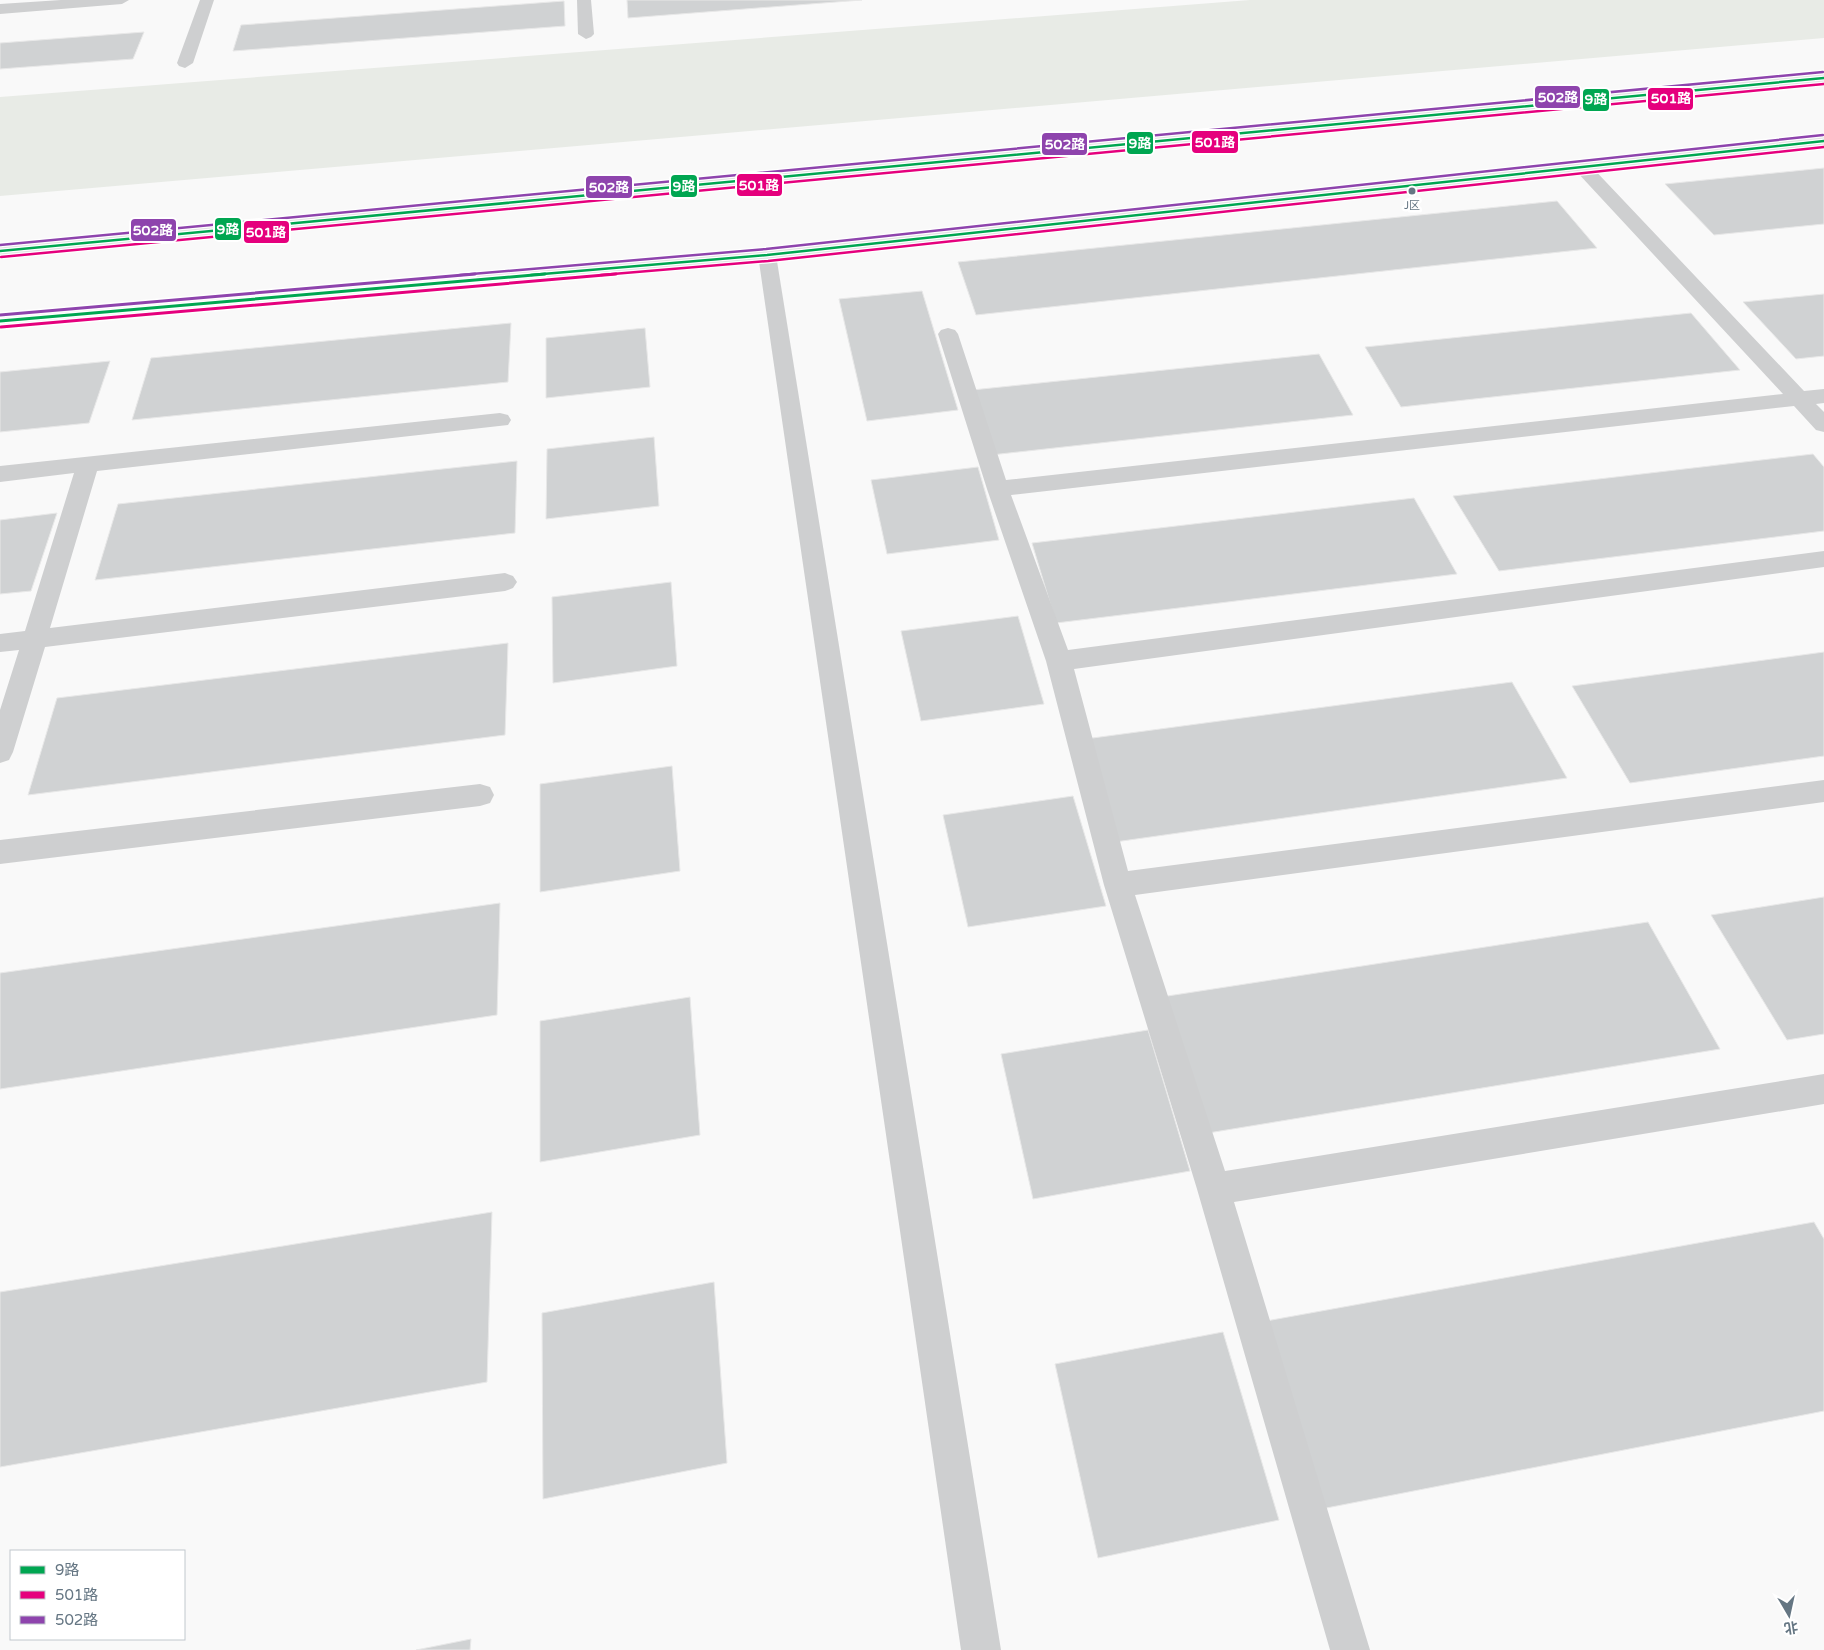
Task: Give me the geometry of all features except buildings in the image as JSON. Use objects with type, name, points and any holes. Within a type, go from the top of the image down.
[{"type":"main road","points":[[0,251],[1824,78]]},
{"type":"main road","points":[[0,321],[767,256],[1824,141]]},
{"type":"street","points":[[0,9],[122,0]]},
{"type":"street","points":[[185,63],[207,0]]},
{"type":"street","points":[[584,0],[586,34]]},
{"type":"street","points":[[1582,167],[1824,425]]},
{"type":"street","points":[[767,256],[981,1650]]},
{"type":"street","points":[[948,334],[998,489],[1059,661],[1118,885],[1214,1189],[1350,1650]]},
{"type":"street","points":[[998,489],[1824,396]]},
{"type":"street","points":[[0,474],[500,420]]},
{"type":"street","points":[[0,752],[88,465]]},
{"type":"street","points":[[1059,661],[1824,559]]},
{"type":"street","points":[[0,643],[504,582]]},
{"type":"street","points":[[1118,885],[1824,791]]},
{"type":"street","points":[[0,852],[480,795]]},
{"type":"street","points":[[1214,1189],[1824,1088]]},
{"type":"shaded area","points":[[1250,0],[1824,0],[1824,38],[0,196],[0,97]]},
{"type":"transit line","name":"502路","points":[[0,245],[1823,72]]},
{"type":"transit line","name":"9路","points":[[0,251],[1824,78]]},
{"type":"transit line","name":"501路","points":[[1,257],[1824,84]]},
{"type":"transit line","name":"502路","points":[[0,315],[766,249],[1823,135]]},
{"type":"transit line","name":"9路","points":[[0,321],[767,255],[1824,141]]},
{"type":"transit line","name":"501路","points":[[1,327],[768,261],[1824,147]]},
{"type":"place","name":"J区","points":[[1412,191]]}]
